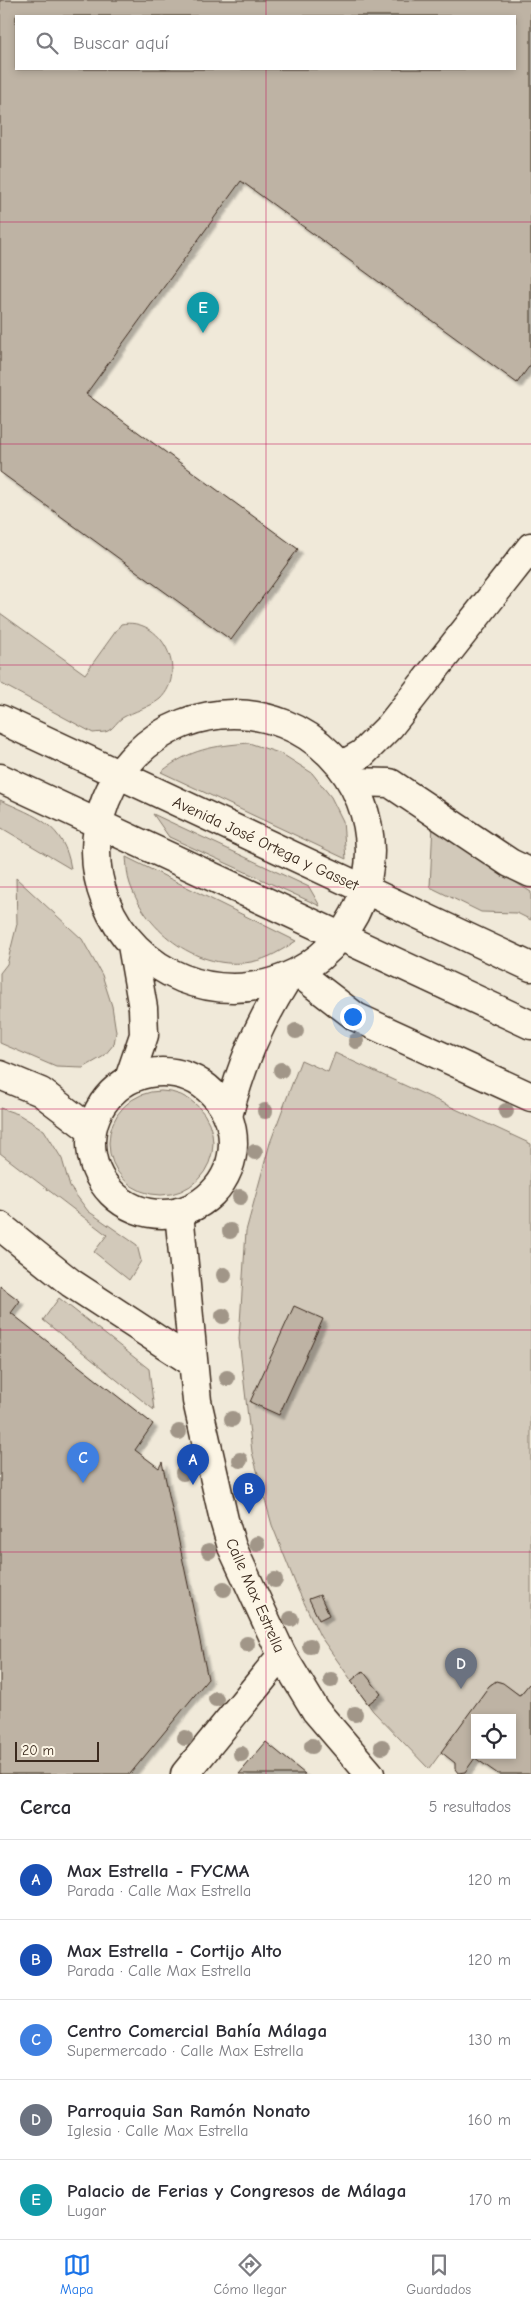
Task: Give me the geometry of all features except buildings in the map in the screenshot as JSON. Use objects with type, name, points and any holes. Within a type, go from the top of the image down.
[{"type":"street","points":[[347,774],[362,754],[390,726],[526,564]]},
{"type":"street","points":[[228,714],[267,718],[306,735],[347,774],[367,821],[371,849],[366,889],[355,916],[341,937],[326,954],[293,976],[258,987],[212,988],[169,973],[132,944],[110,914],[100,885],[95,854],[98,824],[106,798],[119,774],[138,751],[158,736],[189,721],[228,714]]},
{"type":"street","name":"Avenida José Ortega y Gasset","points":[[0,719],[531,967]]},
{"type":"street","points":[[347,774],[390,782],[510,862],[531,873]]},
{"type":"street","points":[[0,778],[531,1025]]},
{"type":"street","points":[[130,1079],[144,1035],[143,1008],[132,944]]},
{"type":"street","points":[[293,976],[356,1017],[531,1096]]},
{"type":"street","points":[[228,1116],[237,1080],[263,1018],[293,976]]},
{"type":"street","points":[[150,1072],[172,1072],[196,1080],[215,1095],[228,1116],[233,1134],[233,1152],[228,1170],[219,1186],[206,1199],[190,1209],[171,1215],[150,1213],[129,1206],[111,1192],[98,1174],[91,1153],[91,1130],[104,1100],[130,1079],[150,1072]]},
{"type":"street","points":[[0,1075],[41,1092],[91,1130]]},
{"type":"street","name":"Calle Max Estrella","points":[[179,1212],[197,1401],[232,1547],[282,1655],[316,1711],[370,1774]]},
{"type":"street","points":[[0,1226],[72,1282],[192,1362]]},
{"type":"street","points":[[185,1774],[282,1655]]},
{"type":"shaded area","points":[[0,613],[85,674],[121,624],[135,624],[148,628],[159,637],[171,661],[172,674],[168,687],[156,702],[122,718],[108,731],[93,733],[0,683]]},
{"type":"shaded area","points":[[249,743],[282,754],[312,773],[331,797],[343,821],[346,859],[161,772],[182,758],[202,750]]},
{"type":"shaded area","points":[[0,800],[37,817],[47,824],[62,842],[71,869],[0,827]]},
{"type":"shaded area","points":[[153,814],[309,887],[320,906],[169,837]]},
{"type":"shaded area","points":[[433,823],[470,854],[531,892],[531,920],[517,913],[481,912],[430,887]]},
{"type":"shaded area","points":[[126,857],[296,941],[280,951],[251,962],[232,963],[194,954],[177,945],[162,933],[149,918],[138,902],[130,884]]},
{"type":"shaded area","points":[[16,878],[82,939],[102,975],[112,1006],[116,1032],[114,1044],[104,1056],[83,1068],[56,1067],[0,1043],[0,973],[7,964],[17,924]]},
{"type":"shaded area","points":[[335,1053],[531,1144],[531,1686],[529,1685],[519,1695],[500,1682],[491,1684],[429,1769],[373,1711],[320,1636],[298,1590],[272,1525],[252,1452],[239,1339],[246,1231],[270,1143],[301,1060],[328,1072]]},
{"type":"shaded area","points":[[161,1091],[181,1095],[198,1106],[209,1123],[213,1143],[209,1163],[198,1180],[181,1191],[161,1195],[141,1191],[124,1180],[113,1163],[109,1143],[113,1123],[124,1106],[141,1095]]},
{"type":"shaded area","points":[[0,1108],[18,1114],[44,1130],[62,1159],[70,1187],[88,1211],[137,1245],[141,1261],[129,1280],[94,1252],[107,1235],[0,1153]]},
{"type":"shaded area","points":[[59,1298],[149,1369],[154,1410],[43,1320]]},
{"type":"place","name":"Palacio de Ferias y Congresos de Málaga","points":[[203,333]]},
{"type":"place","name":"Centro Comercial Bahía Málaga","points":[[83,1483]]},
{"type":"place","name":"Max Estrella - FYCMA","points":[[193,1485]]},
{"type":"place","name":"Max Estrella - Cortijo Alto","points":[[249,1514]]},
{"type":"place","name":"Parroquia San Ramón Nonato","points":[[461,1689]]}]
